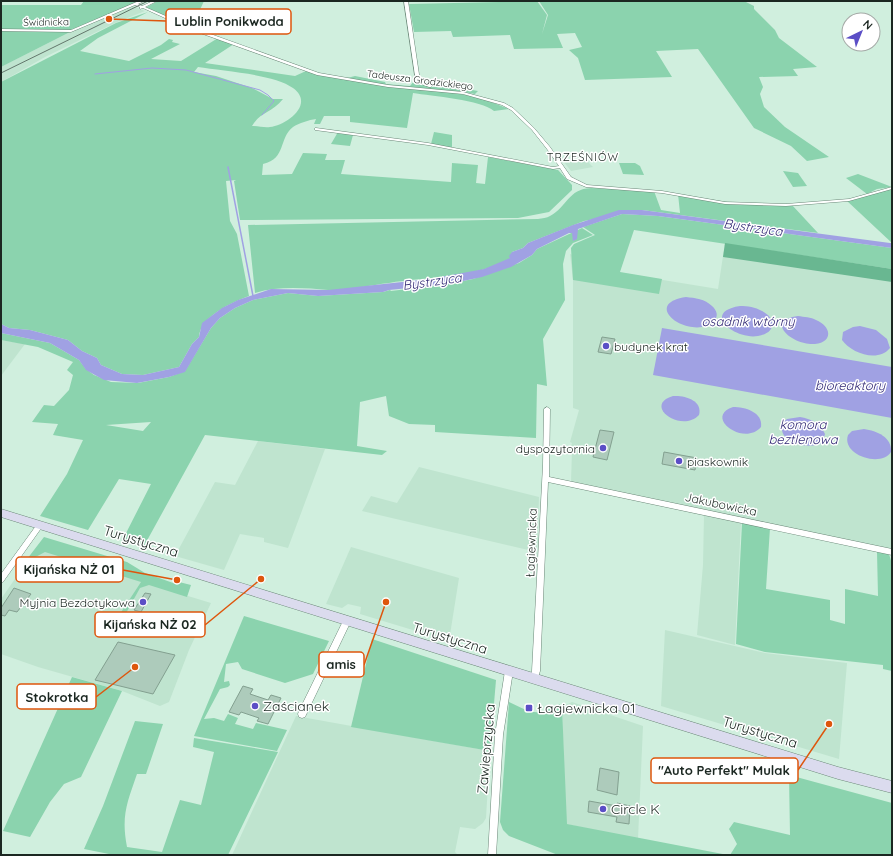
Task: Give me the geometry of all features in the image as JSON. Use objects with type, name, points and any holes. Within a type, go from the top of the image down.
[{"type":"main road","name":"Turystyczna","points":[[1,513],[347,622],[838,773],[892,787]]},
{"type":"street","name":"Świdnicka","points":[[1,30],[71,31],[142,1]]},
{"type":"street","points":[[141,8],[155,1]]},
{"type":"street","points":[[406,1],[418,82],[428,86],[484,94],[496,101]]},
{"type":"street","name":"Tadeusza Grodzickiego","points":[[135,4],[141,8],[318,74],[388,86],[463,93],[496,101],[511,108],[527,123],[549,148],[561,167],[574,181],[590,187],[662,192],[730,203],[786,205],[856,199],[892,188]]},
{"type":"street","points":[[316,129],[403,140],[553,168],[561,167]]},
{"type":"street","name":"Łagiewnicka","points":[[534,679],[536,671],[547,409]]},
{"type":"street","name":"Jakubowicka","points":[[545,479],[892,552]]},
{"type":"street","points":[[1,580],[40,525]]},
{"type":"street","points":[[302,714],[347,622]]},
{"type":"street","name":"Zawieprzycka","points":[[492,855],[495,829],[494,814],[499,735],[509,671]]},
{"type":"shaded area","points":[[133,6],[145,11],[115,23],[45,57],[1,82],[1,67],[70,32]]},
{"type":"shaded area","points":[[585,159],[593,167],[571,171],[564,162]]},
{"type":"shaded area","points":[[725,243],[892,269],[892,550],[571,482],[572,451],[570,450],[572,443],[570,442],[579,410],[573,408],[573,280],[570,254],[620,273],[718,289]]},
{"type":"shaded area","points":[[1,340],[25,344],[1,376]]},
{"type":"shaded area","points":[[258,441],[325,449],[288,548],[264,542],[264,538],[240,534],[224,570],[175,556],[215,482],[235,485]]},
{"type":"shaded area","points":[[419,467],[539,497],[537,552],[362,511],[371,496],[397,503]]},
{"type":"shaded area","points":[[704,515],[741,522],[735,645],[697,635],[703,565]]},
{"type":"shaded area","points":[[40,543],[142,582],[211,603],[189,650],[169,702],[160,706],[122,691],[38,667],[1,654],[1,599]]},
{"type":"shaded area","points":[[351,547],[459,578],[449,641],[360,614],[361,607],[348,604],[342,608],[326,604]]},
{"type":"shaded area","points":[[665,630],[765,653],[847,663],[839,759],[661,706]]},
{"type":"shaded area","points":[[572,702],[643,726],[638,839],[566,824],[562,707]]},
{"type":"shaded area","points":[[296,716],[490,751],[486,818],[483,823],[475,829],[460,827],[455,852],[458,855],[232,855]]},
{"type":"green space","points":[[84,1],[140,1],[73,30],[1,30],[1,5],[81,5]]},
{"type":"green space","points":[[158,1],[204,1],[192,27],[145,8]]},
{"type":"green space","points":[[537,1],[547,15],[542,34],[548,15],[539,1],[744,1],[754,6],[754,9],[775,30],[779,38],[817,67],[793,69],[798,76],[759,77],[763,87],[760,94],[764,107],[785,127],[829,157],[807,161],[791,146],[754,128],[698,49],[656,51],[672,77],[585,80],[578,58],[569,50],[582,47],[575,33],[557,34],[563,48],[514,49],[510,35],[453,37],[451,31],[414,32],[409,4]]},
{"type":"green space","points":[[148,12],[98,38],[80,51],[129,61],[161,45],[169,39],[173,40],[172,42],[180,44],[151,59],[181,61],[218,38],[234,44],[205,63],[295,76],[306,71],[343,79],[355,76],[385,82],[386,84],[410,86],[415,80],[478,91],[475,94],[458,91],[456,93],[481,98],[509,109],[494,111],[488,107],[468,101],[413,93],[407,128],[350,122],[350,116],[324,116],[320,124],[314,124],[316,119],[293,127],[285,137],[276,157],[263,164],[262,175],[292,174],[303,153],[327,154],[325,160],[345,160],[341,174],[451,182],[452,163],[478,165],[476,183],[485,184],[488,157],[558,170],[572,185],[572,190],[549,212],[518,218],[240,220],[234,181],[236,180],[226,181],[230,221],[237,234],[249,296],[226,306],[205,323],[199,337],[192,344],[179,367],[143,375],[122,374],[101,365],[97,358],[82,351],[68,340],[30,330],[9,328],[1,324],[1,82],[116,23]],"holes":[[[198,67],[274,79],[293,88],[299,94],[301,101],[300,107],[291,118],[277,125],[268,127],[252,126],[259,117],[275,107],[283,99],[273,99],[252,88],[216,76],[194,72]]]},
{"type":"green space","points":[[1,31],[70,32],[1,67]]},
{"type":"green space","points":[[338,132],[353,135],[350,146],[331,144]]},
{"type":"green space","points":[[434,132],[452,135],[452,148],[431,144]]},
{"type":"green space","points":[[619,163],[635,163],[640,166],[644,175],[623,174]]},
{"type":"green space","points":[[783,171],[798,173],[807,186],[793,187]]},
{"type":"green space","points":[[858,174],[892,187],[877,189],[867,194],[846,178]]},
{"type":"green space","points":[[591,188],[654,191],[661,210],[680,213],[678,194],[727,202],[792,205],[818,233],[642,210],[584,221],[528,243],[523,248],[512,252],[511,258],[484,270],[452,276],[403,281],[343,290],[282,288],[255,293],[248,225],[538,219],[549,217],[556,212],[572,195],[583,189]]},
{"type":"green space","points":[[892,188],[892,243],[846,200]]},
{"type":"green space","points":[[622,214],[658,216],[892,248],[892,269],[634,230],[620,272],[662,279],[659,294],[573,280],[571,248],[574,244],[595,235],[583,227]]},
{"type":"green space","points":[[582,228],[593,235],[573,243],[566,251],[563,264],[565,300],[543,339],[547,386],[537,384],[536,438],[435,432],[435,425],[409,424],[389,416],[386,396],[360,402],[357,446],[387,451],[382,455],[205,435],[144,546],[122,541],[151,484],[119,479],[88,530],[40,516],[67,474],[83,440],[53,435],[58,424],[32,422],[44,405],[54,406],[69,390],[73,375],[67,370],[73,362],[38,347],[1,340],[1,333],[50,343],[79,360],[86,369],[94,375],[111,382],[138,383],[169,377],[185,371],[211,328],[220,318],[235,308],[253,300],[288,293],[318,296],[383,292],[449,284],[473,279],[519,263],[532,255],[537,249]],"holes":[[[151,422],[143,431],[106,425]]]},
{"type":"green space","points":[[725,243],[892,269],[892,282],[723,257]]},
{"type":"green space","points":[[742,523],[770,528],[766,589],[830,600],[830,620],[845,624],[845,589],[878,596],[877,552],[889,554],[892,564],[892,671],[883,669],[883,665],[765,652],[736,644]]},
{"type":"green space","points":[[44,537],[127,562],[145,573],[176,584],[179,582],[191,585],[187,597],[149,585],[140,588],[120,624],[116,620],[141,582],[45,552],[24,563]]},
{"type":"green space","points":[[244,616],[329,641],[313,674],[285,683],[242,669],[238,662],[226,664],[224,682],[229,681],[230,685],[220,689],[204,719],[214,718],[224,721],[228,714],[238,718],[235,724],[253,729],[256,723],[287,730],[277,751],[194,736]]},
{"type":"green space","points":[[372,639],[496,680],[490,751],[351,727]]},
{"type":"green space","points":[[72,677],[122,691],[81,777],[64,784],[50,802],[30,837],[3,831]]},
{"type":"green space","points":[[509,702],[534,712],[545,711],[560,704],[562,707],[567,824],[728,855],[558,855],[509,836],[503,830],[500,822]]},
{"type":"green space","points":[[135,721],[163,724],[146,774],[137,774],[128,802],[125,818],[125,836],[127,847],[162,852],[180,800],[201,805],[214,752],[193,747],[194,738],[278,752],[228,855],[114,855],[84,849],[103,806]]},
{"type":"green space","points":[[789,775],[892,803],[892,855],[730,855],[737,844],[729,829],[734,822],[790,835]]},
{"type":"water","name":"Bystrzyca","points":[[619,210],[642,210],[892,243],[892,248],[658,216],[622,214],[578,229],[577,239],[573,241],[572,233],[569,233],[537,249],[532,255],[511,267],[482,277],[449,284],[389,290],[383,292],[318,296],[288,293],[253,300],[235,308],[220,318],[211,328],[185,372],[169,377],[137,383],[104,380],[86,370],[79,360],[50,343],[1,333],[1,324],[9,328],[30,330],[68,340],[82,351],[97,358],[101,365],[122,374],[143,375],[179,367],[192,344],[199,337],[202,323],[222,308],[238,300],[271,289],[328,290],[430,279],[484,269],[510,258],[509,256],[512,252],[523,248],[528,243],[573,225]]},
{"type":"water","name":"osadnik wtórny","points":[[686,297],[700,299],[712,306],[717,313],[715,320],[702,327],[683,325],[675,321],[667,310],[668,305],[674,300]]},
{"type":"water","name":"osadnik wtórny","points":[[740,306],[754,308],[767,314],[772,322],[771,329],[768,332],[758,336],[740,334],[731,330],[725,325],[722,319],[723,314],[729,309]]},
{"type":"water","name":"osadnik wtórny","points":[[798,316],[814,319],[821,323],[827,330],[828,337],[821,343],[807,344],[791,337],[782,328],[783,323],[788,319]]},
{"type":"water","points":[[860,326],[876,330],[887,339],[890,348],[879,355],[872,355],[858,352],[846,345],[842,340],[843,332],[853,327]]},
{"type":"water","name":"bioreaktory","points":[[662,328],[892,367],[892,418],[653,375]]},
{"type":"water","points":[[673,396],[682,396],[695,402],[698,406],[699,415],[691,420],[683,421],[675,420],[668,416],[663,411],[661,405],[664,400]]},
{"type":"water","points":[[733,407],[752,411],[759,418],[761,427],[754,432],[745,434],[729,428],[724,423],[722,417],[725,412]]},
{"type":"water","name":"komora beztlenowa","points":[[800,417],[811,420],[821,427],[825,434],[822,443],[809,446],[788,440],[782,429],[783,422],[787,419]]},
{"type":"water","name":"komora beztlenowa","points":[[864,429],[879,433],[889,442],[891,452],[886,457],[871,459],[863,457],[850,448],[847,442],[848,435],[852,431]]},
{"type":"building","name":"budynek krat","points":[[602,337],[615,339],[611,354],[598,352]]},
{"type":"building","name":"dyspozytornia","points":[[600,430],[614,432],[607,460],[593,457]]},
{"type":"building","name":"piaskownik","points":[[664,452],[697,458],[695,470],[662,464]]},
{"type":"building","points":[[14,588],[31,594],[17,612],[9,610],[5,616],[1,615],[1,608]]},
{"type":"building","name":"Myjnia Bezdotykowa","points":[[145,593],[151,594],[141,612],[134,610]]},
{"type":"building","points":[[118,642],[175,655],[153,694],[95,680]]},
{"type":"building","name":"Zaścianek","points":[[243,686],[253,689],[250,694],[268,700],[271,695],[281,698],[268,724],[257,721],[259,718],[241,712],[239,715],[229,712]]},
{"type":"building","name":"Circle K","points":[[600,768],[619,772],[617,795],[597,790]]},
{"type":"building","points":[[589,801],[617,806],[617,803],[630,806],[629,824],[616,822],[617,817],[588,812]]},
{"type":"waterway","points":[[95,74],[152,68],[186,70],[260,90],[274,101],[262,115]]},
{"type":"waterway","points":[[228,167],[253,296]]},
{"type":"railway","points":[[1,73],[148,1]]},
{"type":"place","name":"Lublin Ponikwoda","points":[[109,19]]},
{"type":"place","name":"budynek krat","points":[[606,346]]},
{"type":"place","name":"dyspozytornia","points":[[603,448]]},
{"type":"place","name":"piaskownik","points":[[679,461]]},
{"type":"place","name":"Kijańska NŻ 02","points":[[261,579]]},
{"type":"place","name":"Kijańska NŻ 01","points":[[177,580]]},
{"type":"place","name":"Myjnia Bezdotykowa","points":[[143,602]]},
{"type":"place","name":"amis","points":[[386,602]]},
{"type":"place","name":"Stokrotka","points":[[135,667]]},
{"type":"place","name":"Zaścianek","points":[[255,706]]},
{"type":"place","name":"Łagiewnicka 01","points":[[529,708]]},
{"type":"place","name":"\"Auto Perfekt\" Mulak","points":[[829,724]]},
{"type":"place","name":"Circle K","points":[[603,809]]},
{"type":"district","name":"TRZEŚNIÓW","points":[[583,157]]}]
